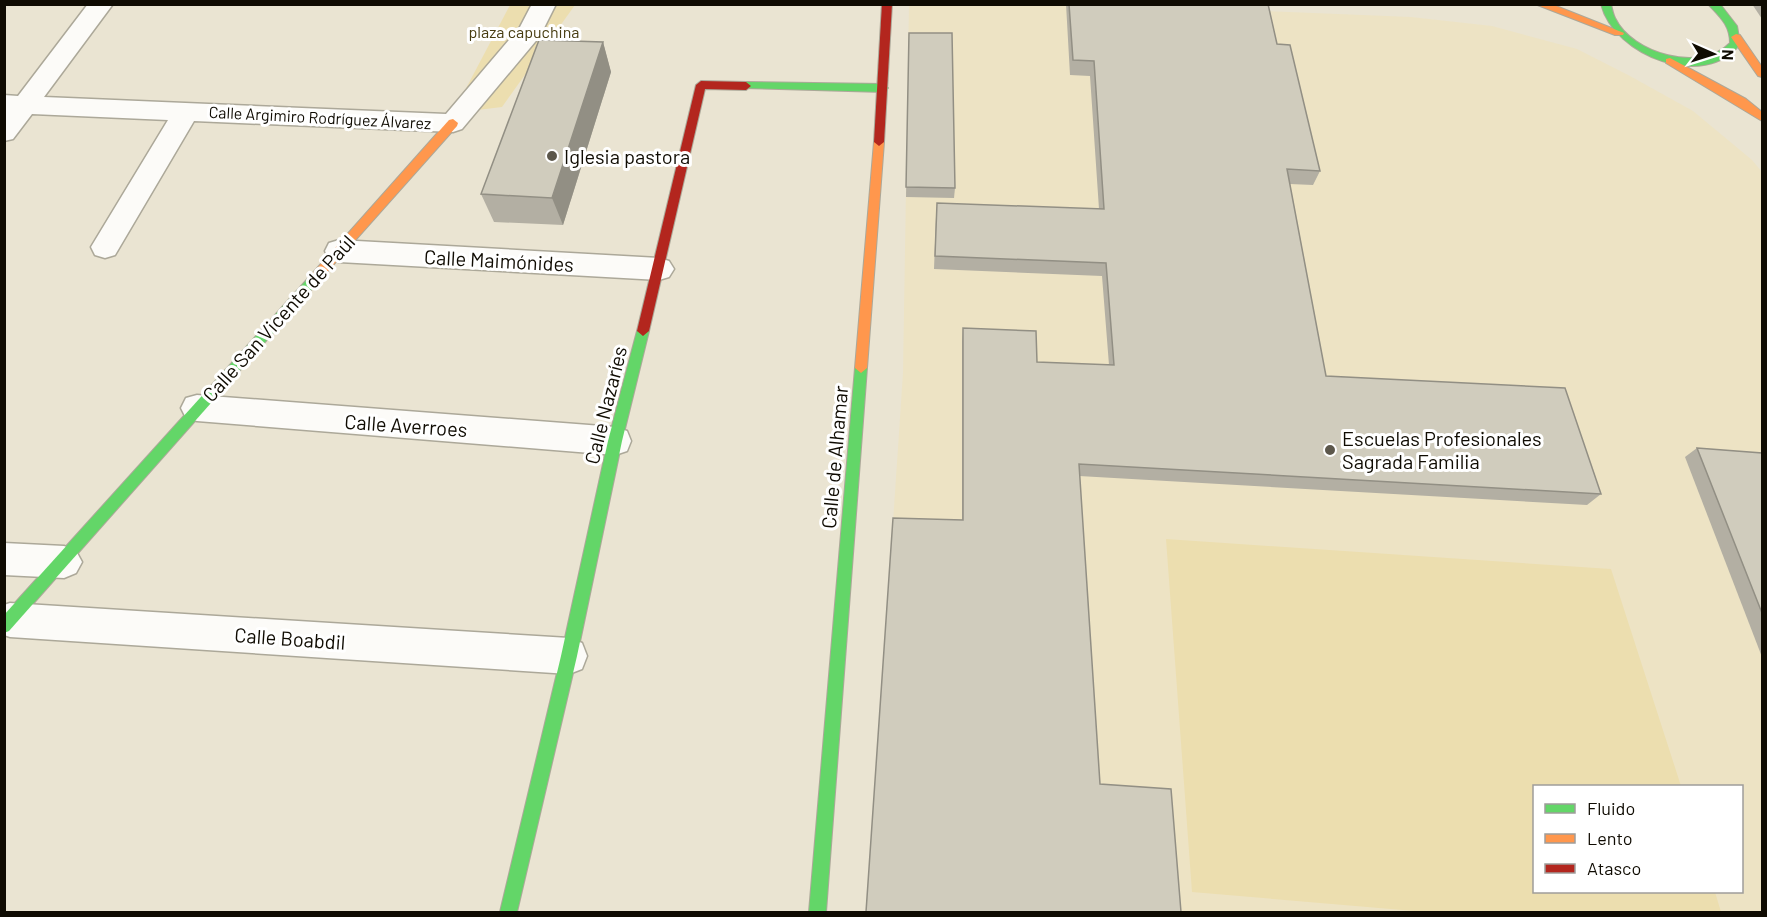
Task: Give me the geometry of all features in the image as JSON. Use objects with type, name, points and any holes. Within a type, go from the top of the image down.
[{"type":"street","points":[[4,132],[15,105],[101,4]]},
{"type":"street","name":"Calle San Vicente de Paúl","points":[[7,623],[64,562],[197,408],[453,123],[531,30],[544,4]]},
{"type":"street","name":"Calle de Alhamar","points":[[817,912],[883,88],[887,4]]},
{"type":"street","points":[[1540,4],[1619,33],[1638,46],[1661,56],[1742,102],[1762,117]]},
{"type":"street","points":[[1606,4],[1607,16],[1619,33]]},
{"type":"street","points":[[1713,4],[1729,19],[1736,37],[1759,65]]},
{"type":"street","points":[[1661,56],[1694,61],[1714,59],[1732,49],[1736,37]]},
{"type":"street","name":"Calle Nazaríes","points":[[508,912],[569,656],[615,441],[701,85],[883,88]]},
{"type":"street","name":"Calle Argimiro Rodríguez Álvarez","points":[[15,105],[453,123]]},
{"type":"street","name":"Calle Argimiro Rodríguez Álvarez","points":[[105,247],[188,111]]},
{"type":"street","name":"Calle Maimónides","points":[[339,251],[658,269]]},
{"type":"street","name":"Calle Averroes","points":[[197,408],[615,441]]},
{"type":"street","points":[[4,559],[64,562]]},
{"type":"street","name":"Calle Boabdil","points":[[7,623],[569,656]]},
{"type":"shaded area","name":"Escuelas Profesionales Sagrada Familia","points":[[909,5],[1122,5],[1411,17],[1492,26],[1577,49],[1630,76],[1693,111],[1752,160],[1762,172],[1762,912],[867,912],[903,373]]},
{"type":"green space","name":"plaza capuchina","points":[[510,5],[575,5],[502,107],[453,113]]},
{"type":"green space","points":[[1166,539],[1611,569],[1681,785],[1533,785],[1533,893],[1715,893],[1721,912],[1426,912],[1192,892]]},
{"type":"building","points":[[1069,4],[1268,4],[1277,44],[1290,45],[1320,171],[1287,169],[1326,376],[1565,388],[1601,494],[1079,464],[1100,784],[1171,789],[1181,912],[866,912],[893,518],[963,520],[963,328],[1036,331],[1037,362],[1114,365],[1106,263],[935,256],[937,203],[1104,209],[1094,61],[1073,60]]},
{"type":"building","points":[[909,33],[952,33],[955,188],[906,187]]},
{"type":"building","points":[[539,40],[603,42],[552,198],[481,194]]},
{"type":"building","points":[[1697,448],[1762,453],[1762,613]]},
{"type":"traffic: fast","points":[[1606,4],[1612,22],[1632,43],[1661,57],[1692,62],[1721,56],[1735,44],[1730,21],[1713,4]]},
{"type":"traffic: fast","points":[[746,86],[883,88]]},
{"type":"traffic: fast","points":[[4,626],[315,278]]},
{"type":"traffic: fast","points":[[508,912],[569,656],[615,441],[643,331]]},
{"type":"traffic: fast","points":[[817,912],[861,368]]},
{"type":"traffic: slow","points":[[1540,4],[1619,33]]},
{"type":"traffic: slow","points":[[1736,37],[1762,74]]},
{"type":"traffic: slow","points":[[1670,61],[1742,102],[1762,117]]},
{"type":"traffic: slow","points":[[315,278],[453,123]]},
{"type":"traffic: slow","points":[[861,368],[879,142]]},
{"type":"traffic: jam","points":[[879,142],[887,4]]},
{"type":"traffic: jam","points":[[643,331],[701,85],[746,86]]},
{"type":"place","name":"Iglesia pastora","points":[[552,156]]},
{"type":"place","name":"Escuelas Profesionales Sagrada Familia","points":[[1330,450]]}]
